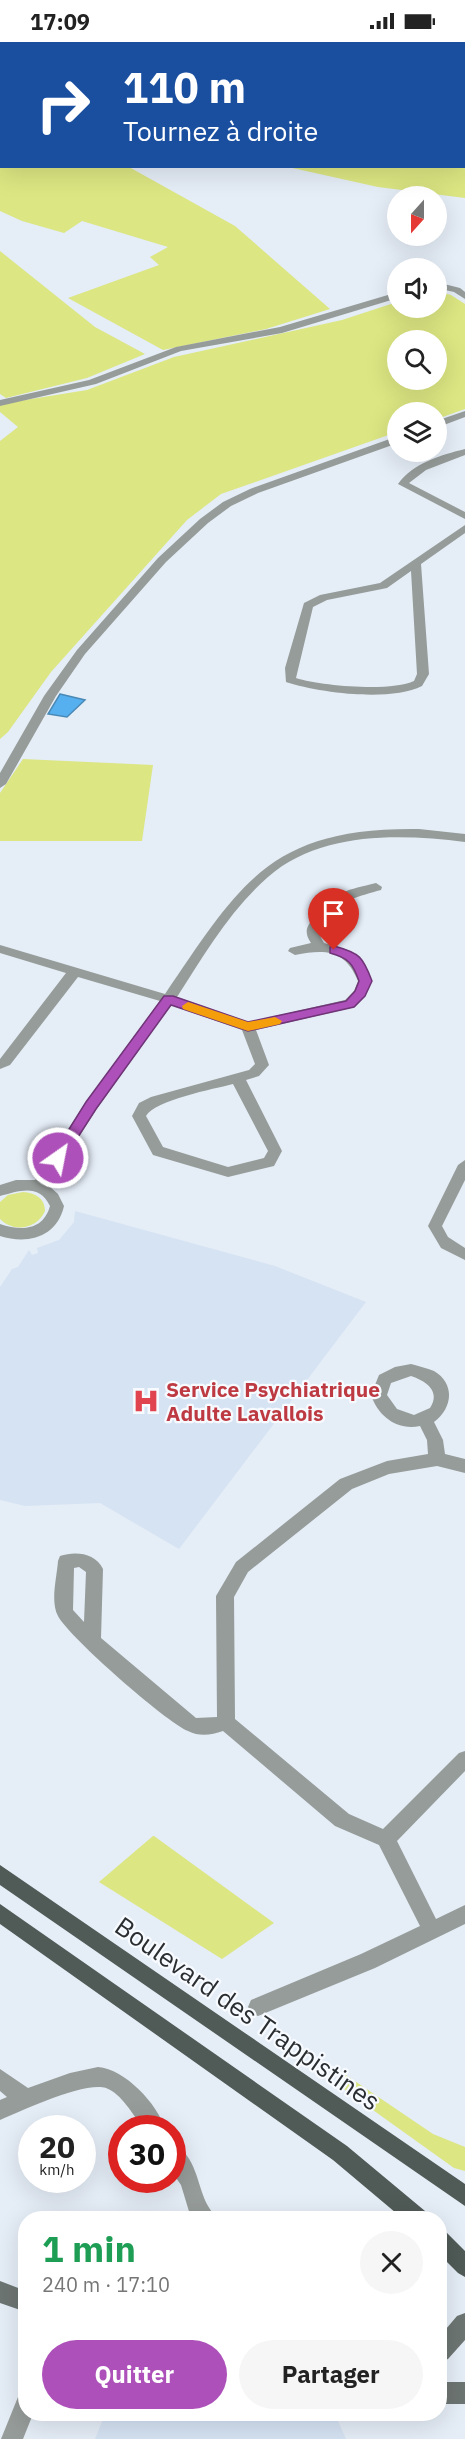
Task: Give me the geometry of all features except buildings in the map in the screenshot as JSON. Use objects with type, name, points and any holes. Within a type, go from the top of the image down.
[{"type":"main road","name":"Boulevard des Trappistines","points":[[0,1874],[465,2196]]},
{"type":"main road","points":[[0,1913],[340,2153],[410,2211]]},
{"type":"main road","points":[[447,2247],[465,2266]]},
{"type":"main road","points":[[0,2292],[18,2299]]},
{"type":"main road","points":[[447,2343],[465,2324]]},
{"type":"main road","points":[[447,2393],[465,2393]]},
{"type":"street","points":[[447,288],[457,290],[465,296]]},
{"type":"street","points":[[0,404],[92,382],[179,349],[282,330],[387,298]]},
{"type":"street","points":[[447,421],[465,414]]},
{"type":"street","points":[[0,784],[50,696],[81,652],[162,560],[204,521],[227,504],[254,492],[387,443]]},
{"type":"street","points":[[465,452],[429,466],[406,479],[403,484],[465,516]]},
{"type":"street","points":[[416,564],[423,674],[420,682],[397,689],[315,687],[290,681],[291,668],[308,605],[324,597],[383,586],[465,528]]},
{"type":"street","points":[[39,1186],[91,1106],[237,900],[256,879],[284,860],[324,843],[371,833],[423,832],[465,838]]},
{"type":"street","points":[[319,946],[312,934],[313,927],[333,902],[350,894],[376,887]]},
{"type":"street","points":[[0,949],[168,999],[248,1027],[350,1004],[360,993],[365,981],[359,963],[350,954],[319,946],[296,951]]},
{"type":"street","points":[[0,1064],[6,1062],[75,971]]},
{"type":"street","points":[[237,1079],[275,1151],[269,1162],[228,1172],[158,1151],[139,1116],[144,1107],[156,1101],[254,1073],[262,1065],[248,1027]]},
{"type":"street","points":[[465,1165],[435,1226],[444,1244],[465,1254]]},
{"type":"street","points":[[0,1191],[18,1184],[39,1186],[55,1199],[56,1213],[53,1220],[39,1231],[30,1234],[10,1234],[0,1230]]},
{"type":"street","points":[[424,1419],[435,1440],[437,1459]]},
{"type":"street","points":[[431,1929],[386,1839],[342,1820],[226,1722],[225,1596],[242,1567],[346,1484],[387,1468],[437,1459],[465,1466]]},
{"type":"street","points":[[92,1641],[95,1569],[82,1560],[66,1561],[65,1613],[92,1641],[191,1725],[208,1727],[226,1722]]},
{"type":"street","points":[[386,1839],[465,1758]]},
{"type":"street","points":[[258,2007],[368,1961],[465,1914]]},
{"type":"street","points":[[0,2110],[25,2098],[85,2080],[105,2077],[117,2083],[143,2115]]},
{"type":"street","points":[[0,2079],[25,2098]]},
{"type":"street","points":[[186,2174],[190,2180],[199,2211]]},
{"type":"street","points":[[12,2439],[19,2421]]},
{"type":"shaded area","name":"Service Psychiatrique Adulte Lavallois","points":[[75,1211],[275,1266],[366,1302],[179,1549],[100,1503],[25,1506],[0,1500],[0,1287],[12,1269],[18,1267],[29,1250],[32,1255],[38,1253],[37,1248],[59,1240],[74,1222]]},
{"type":"shaded area","points":[[102,2421],[338,2421],[346,2439],[95,2439]]},
{"type":"green space","points":[[0,168],[131,168],[235,226],[330,309],[266,329],[163,350],[68,298],[159,265],[150,257],[168,247],[82,221],[64,233],[22,221],[0,211]]},
{"type":"green space","points":[[292,168],[465,168],[465,198],[447,196],[447,186],[387,186],[387,188]]},
{"type":"green space","points":[[0,251],[95,327],[145,354],[87,378],[6,398],[0,394]]},
{"type":"green space","points":[[447,294],[465,304],[465,409],[447,415],[447,402],[387,402],[387,436],[221,494],[187,520],[51,672],[8,732],[0,739],[0,441],[18,427],[0,412],[0,404],[87,390],[174,357],[342,320],[387,305],[387,318],[447,318]]},
{"type":"green space","points":[[23,759],[153,765],[142,841],[0,841],[0,793]]},
{"type":"green space","points":[[23,1192],[38,1197],[45,1206],[45,1211],[37,1222],[31,1225],[12,1226],[0,1219],[0,1202],[8,1195]]},
{"type":"green space","points":[[153,1836],[274,1923],[222,1959],[99,1882]]},
{"type":"green space","points":[[340,2071],[433,2134],[465,2147],[465,2171],[454,2168],[338,2085]]},
{"type":"water","points":[[60,694],[85,700],[67,717],[48,714]]},
{"type":"slow traffic","points":[[188,1006],[248,1027],[275,1021]]},
{"type":"place","name":"Service Psychiatrique Adulte Lavallois","points":[[146,1401]]},
{"type":"route","points":[[58,1158],[91,1106],[168,999],[248,1027],[350,1004],[360,993],[365,981],[359,963],[350,954],[334,950]]}]
